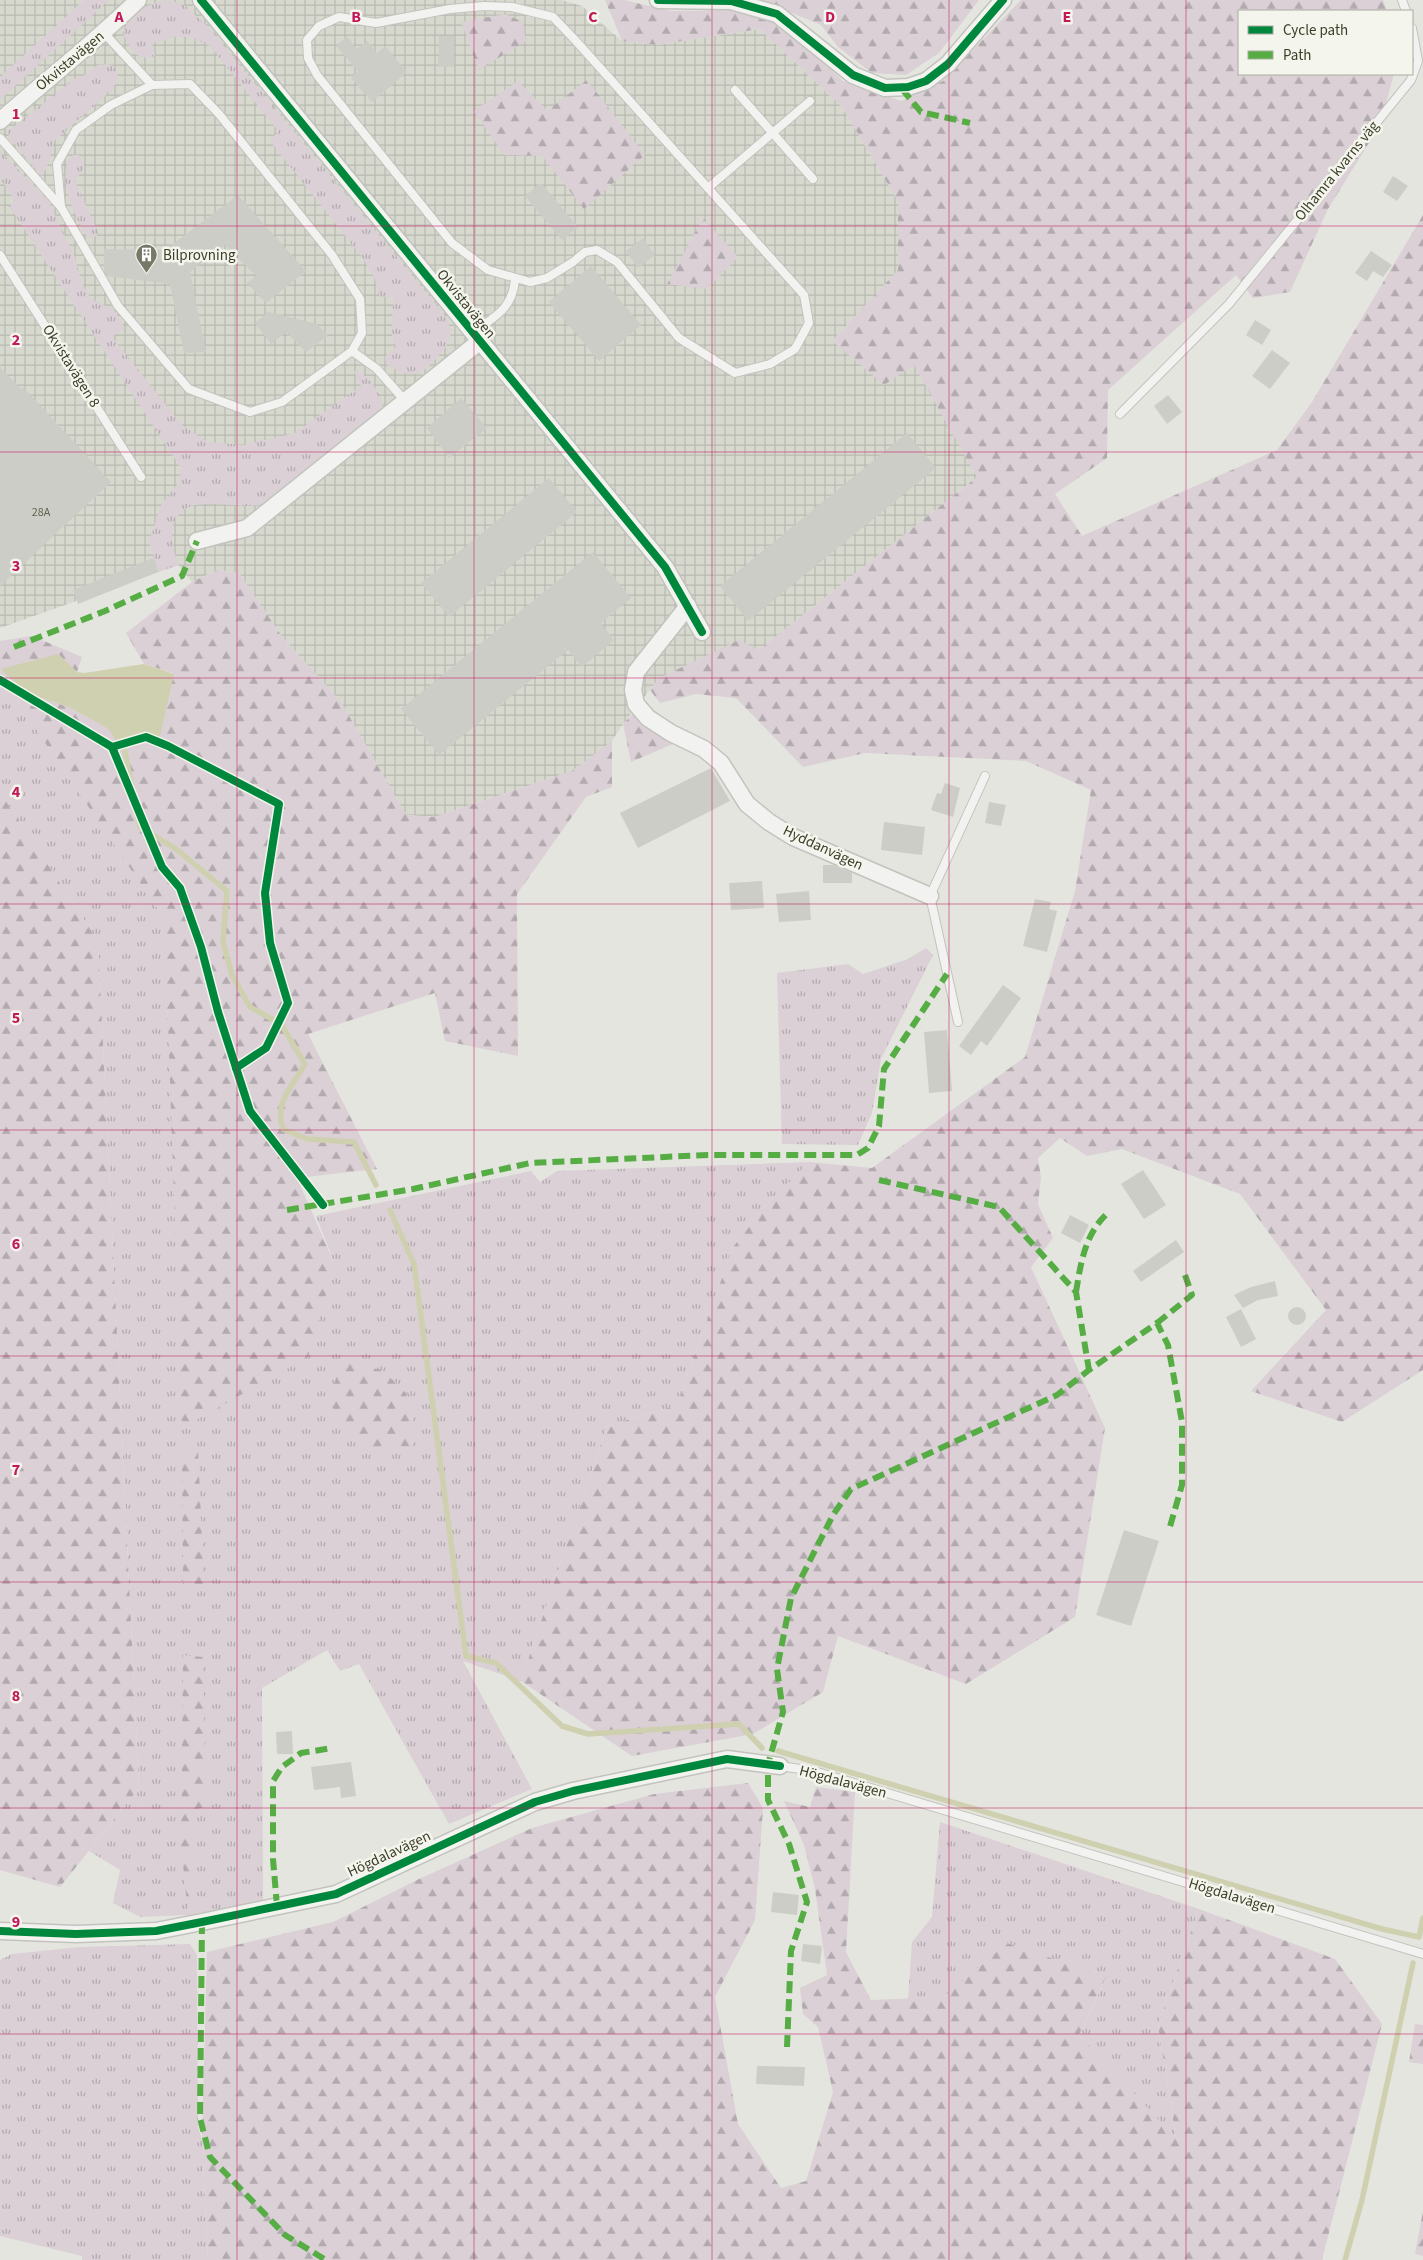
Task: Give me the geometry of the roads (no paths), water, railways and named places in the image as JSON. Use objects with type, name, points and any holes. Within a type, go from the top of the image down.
[{"type":"street","name":"Okvistavägen","points":[[0,120],[104,33],[138,0]]},
{"type":"street","name":"Okvistavägen","points":[[201,0],[665,567],[702,632]]},
{"type":"street","points":[[658,0],[731,1],[777,14],[854,75],[885,88],[908,87],[926,81],[948,64],[1003,0]]},
{"type":"street","name":"Okvistavägen","points":[[197,541],[247,528],[406,402],[476,338]]},
{"type":"street","name":"Hyddanvägen","points":[[688,606],[636,672],[633,690],[636,704],[648,718],[671,733],[704,749],[721,763],[747,804],[769,822],[793,837],[930,896]]},
{"type":"street","name":"Högdalavägen","points":[[0,1931],[76,1934],[156,1931],[336,1894],[535,1802],[573,1790],[727,1759],[780,1766]]},
{"type":"lane","points":[[484,6],[512,7],[553,17],[804,294],[809,323],[795,349],[770,364],[735,373],[679,338],[617,262],[596,250],[585,252],[547,278],[530,282],[515,280],[488,270],[452,243],[316,75],[308,58],[307,40],[319,26],[339,18],[376,23],[450,9],[484,6]]},
{"type":"lane","points":[[104,33],[152,85]]},
{"type":"lane","name":"Olhamra kvarns väg","points":[[1413,34],[1418,61],[1413,75]]},
{"type":"lane","name":"Olhamra kvarns väg","points":[[1120,414],[1229,304],[1411,80],[1413,75]]},
{"type":"lane","points":[[0,138],[61,207],[118,306],[189,389],[250,412],[282,402],[352,351],[362,333],[360,299],[332,255],[219,114],[190,84],[152,85],[111,105],[76,130],[57,164],[61,207]]},
{"type":"lane","points":[[735,90],[813,179]]},
{"type":"lane","points":[[708,188],[810,101]]},
{"type":"lane","name":"Okvistavägen 8","points":[[0,255],[141,477]]},
{"type":"lane","points":[[476,338],[504,309],[514,295],[515,280]]},
{"type":"lane","points":[[352,351],[376,369],[406,402]]},
{"type":"lane","points":[[958,1022],[930,896],[985,776]]},
{"type":"lane","name":"Högdalavägen","points":[[780,1766],[814,1771],[1423,1954]]},
{"type":"waterway","points":[[123,743],[140,827],[176,849],[227,891],[223,942],[232,975],[250,1007],[281,1024],[305,1064],[282,1103],[281,1120],[283,1129],[307,1139],[354,1142],[376,1185]]},
{"type":"waterway","points":[[390,1210],[414,1264],[466,1656],[496,1663],[562,1726],[588,1734],[739,1724],[762,1748]]},
{"type":"waterway","points":[[778,1751],[1382,1929],[1419,1937],[1423,1918]]},
{"type":"waterway","points":[[1345,2260],[1362,2200],[1413,1963]]},
{"type":"place","name":"Bilprovning","points":[[147,274]]}]
